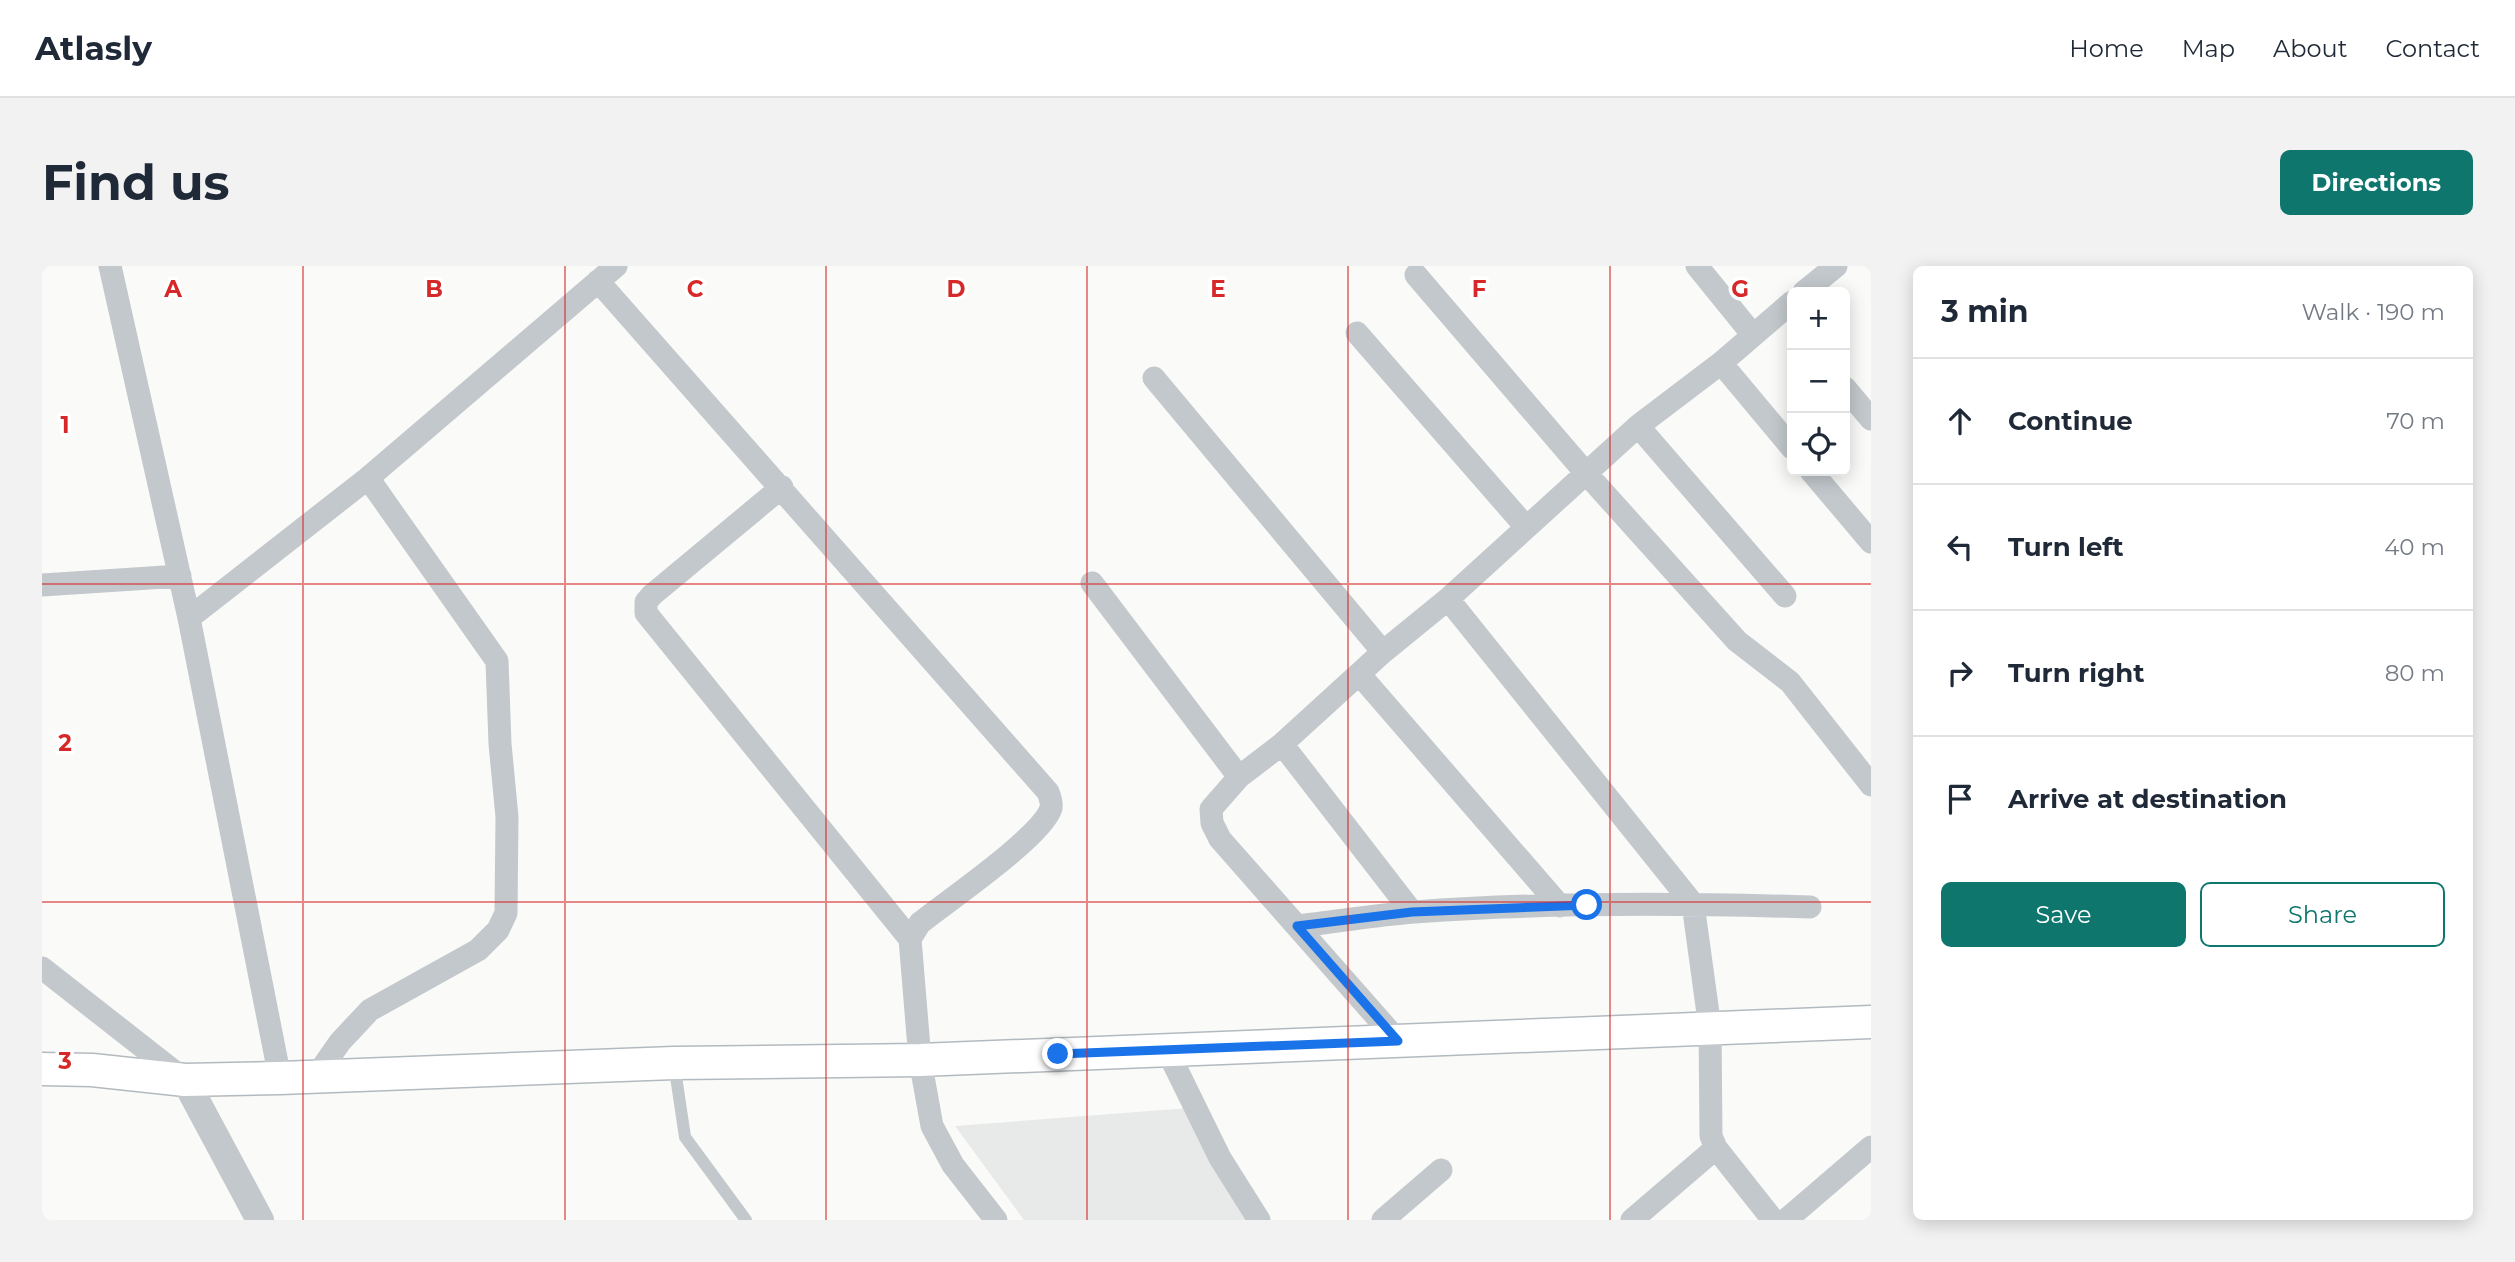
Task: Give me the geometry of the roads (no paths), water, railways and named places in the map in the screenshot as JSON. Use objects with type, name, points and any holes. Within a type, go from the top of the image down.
[{"type":"main road","points":[[42,1069],[92,1070],[185,1080],[280,1078],[674,1063],[920,1060],[1871,1022]]},
{"type":"street","points":[[110,266],[190,618],[280,1078]]},
{"type":"street","points":[[190,618],[368,478],[616,266]]},
{"type":"street","points":[[1697,266],[1753,335]]},
{"type":"street","points":[[1810,287],[1836,266]]},
{"type":"street","points":[[1416,275],[1585,472],[1737,641],[1790,682],[1871,785]]},
{"type":"street","points":[[598,281],[1040,782],[1051,800],[1046,817],[1024,839],[920,923],[909,939]]},
{"type":"street","points":[[1398,1041],[1220,839],[1212,823],[1212,808],[1239,777],[1282,744],[1383,652],[1448,599],[1638,426],[1721,363],[1753,335],[1787,314]]},
{"type":"street","points":[[1357,333],[1526,527]]},
{"type":"street","points":[[1721,363],[1787,442]]},
{"type":"street","points":[[1154,378],[1383,652]]},
{"type":"street","points":[[1850,394],[1871,419]]},
{"type":"street","points":[[1638,426],[1785,596]]},
{"type":"street","points":[[1815,476],[1871,542]]},
{"type":"street","points":[[317,1075],[340,1042],[370,1010],[478,950],[498,930],[506,913],[507,817],[500,744],[497,661],[368,478]]},
{"type":"street","points":[[782,487],[652,595],[646,602],[646,613],[909,939],[920,1060],[932,1126],[984,1216]]},
{"type":"street","points":[[42,585],[180,576]]},
{"type":"street","points":[[1091,583],[1239,777]]},
{"type":"street","points":[[1448,599],[1693,904],[1710,1028],[1710,1122],[1716,1148],[1773,1220]]},
{"type":"street","points":[[1360,675],[1560,906]]},
{"type":"street","points":[[1282,744],[1412,912]]},
{"type":"street","points":[[1297,926],[1412,912],[1560,906],[1693,904],[1810,907]]},
{"type":"street","points":[[42,968],[185,1080],[260,1220]]},
{"type":"street","points":[[1167,1050],[1220,1158],[1259,1220]]},
{"type":"street","points":[[1786,1220],[1871,1147]]},
{"type":"street","points":[[1632,1220],[1716,1148]]},
{"type":"street","points":[[1383,1220],[1441,1170]]},
{"type":"lane","points":[[674,1063],[685,1137],[746,1220]]}]
